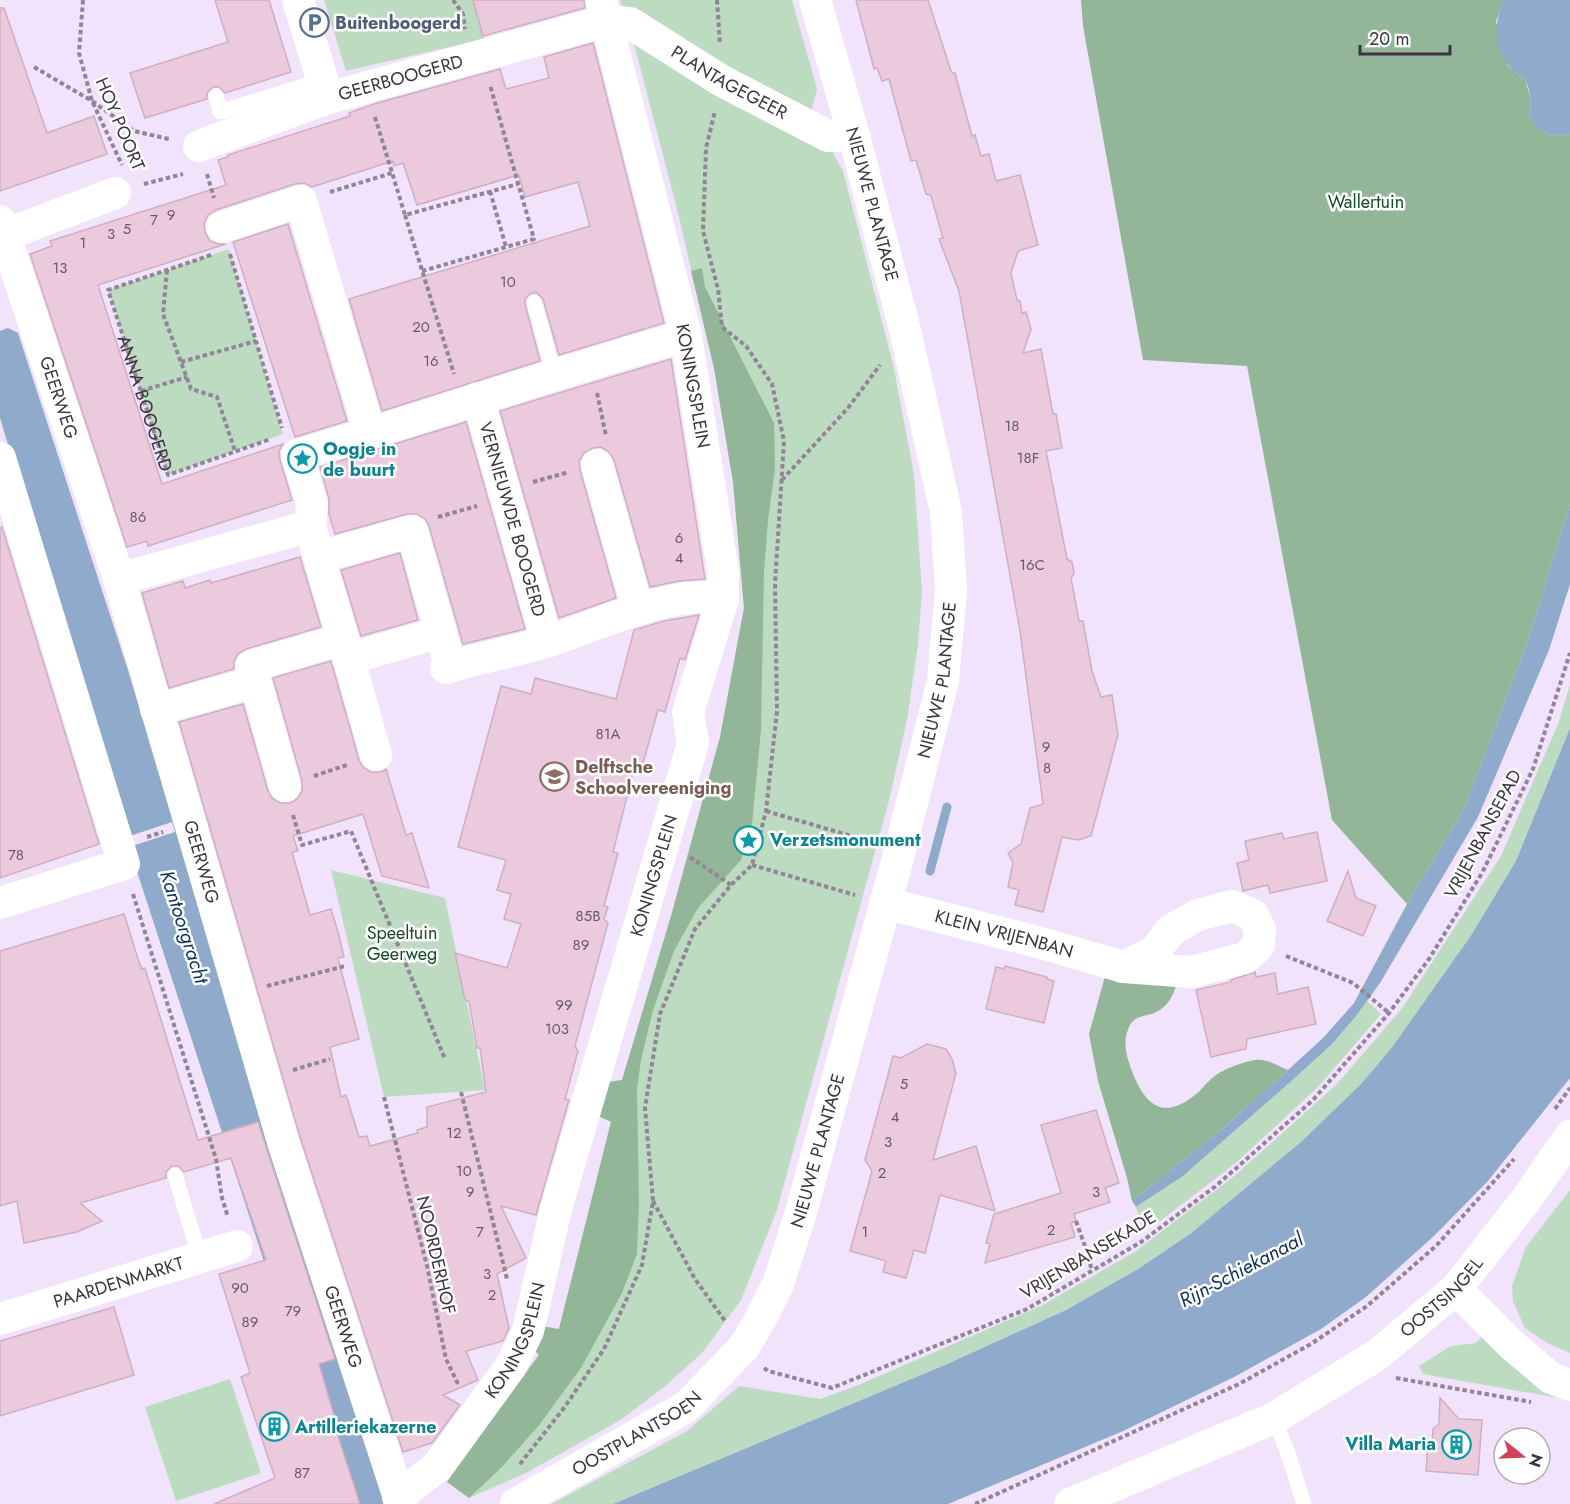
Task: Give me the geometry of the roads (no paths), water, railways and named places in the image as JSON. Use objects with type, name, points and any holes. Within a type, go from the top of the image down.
[{"type":"street","points":[[298,0],[326,89]]},
{"type":"street","name":"NIEUWE PLANTAGE","points":[[744,1347],[778,1284],[802,1209],[900,850],[943,681],[951,591],[946,512],[905,330],[854,136],[815,0]]},
{"type":"street","name":"GEERBOOGERD","points":[[202,157],[326,89],[366,87],[482,56],[604,10]]},
{"type":"street","name":"PLANTAGEGEER","points":[[604,10],[722,81],[828,136],[854,136]]},
{"type":"street","name":"KONINGSPLEIN","points":[[400,1501],[436,1467],[479,1412],[510,1366],[528,1331],[556,1209],[693,743],[688,712],[723,599],[723,571],[686,336],[604,10]]},
{"type":"street","points":[[2,228],[123,190]]},
{"type":"street","points":[[225,238],[301,201],[370,434]]},
{"type":"street","name":"GEERWEG","points":[[2,228],[119,579],[238,993],[298,1192],[400,1501]]},
{"type":"street","points":[[376,755],[310,526],[312,504],[297,455],[370,434],[554,374],[686,336]]},
{"type":"street","name":"VERNIEUWDE BOOGERD","points":[[471,401],[506,497],[546,642]]},
{"type":"street","points":[[0,458],[130,852],[0,903]]},
{"type":"street","points":[[597,465],[639,610]]},
{"type":"street","points":[[119,579],[310,526]]},
{"type":"street","name":"VERNIEUWDE BOOGERD","points":[[320,557],[412,531],[441,632],[448,667],[546,642],[639,610],[678,600],[710,596],[723,599]]},
{"type":"street","points":[[285,786],[251,666],[441,632]]},
{"type":"street","points":[[156,710],[255,682]]},
{"type":"street","name":"KLEIN VRIJENBAN","points":[[885,903],[1038,942],[1123,967],[1191,972],[1245,958],[1259,945],[1260,929],[1253,915],[1232,906],[1198,915],[1171,930],[1154,952],[1123,967]]},
{"type":"street","name":"OOSTSINGEL","points":[[1070,1504],[1274,1418],[1377,1355],[1456,1289],[1528,1197],[1561,1124]]},
{"type":"street","name":"PAARDENMARKT","points":[[0,1319],[237,1246]]},
{"type":"street","points":[[1456,1289],[1512,1345],[1551,1378],[1570,1384]]},
{"type":"street","name":"OOSTPLANTSOEN","points":[[516,1504],[686,1407],[744,1347]]},
{"type":"lane","points":[[216,96],[220,112],[326,89]]},
{"type":"lane","points":[[534,302],[554,374]]},
{"type":"lane","points":[[174,1175],[200,1258]]},
{"type":"lane","points":[[1274,1418],[1304,1504]]},
{"type":"water","points":[[1503,0],[1570,0],[1570,134],[1547,134],[1530,119],[1530,96],[1526,82],[1509,66],[1498,42],[1497,25]]},
{"type":"water","name":"Kantoorgracht","points":[[8,328],[18,333],[128,670],[230,1014],[389,1504],[343,1504],[129,847],[0,418],[0,331]]},
{"type":"water","points":[[1570,504],[1570,584],[1549,650],[1478,817],[1380,983],[1331,1045],[1183,1176],[1136,1207],[1132,1201],[1221,1130],[1323,1038],[1354,1003],[1407,904],[1464,809],[1527,644]]},
{"type":"water","name":"Rijn-Schiekanaal","points":[[1570,728],[1570,1078],[1488,1181],[1434,1236],[1366,1297],[1321,1329],[1236,1376],[1121,1432],[948,1504],[613,1504],[945,1365],[1066,1310],[1138,1269],[1190,1234],[1302,1141],[1362,1083],[1393,1046],[1470,937],[1516,861]]},
{"type":"waterway","points":[[930,871],[947,807]]},
{"type":"place","name":"Buitenboogerd","points":[[314,23]]},
{"type":"place","name":"Oogje in de buurt","points":[[302,459]]},
{"type":"place","name":"Delftsche Schoolvereeniging","points":[[554,777]]},
{"type":"place","name":"Verzetsmonument","points":[[749,840]]},
{"type":"place","name":"Artilleriekazerne","points":[[274,1427]]},
{"type":"place","name":"Villa Maria","points":[[1457,1444]]},
{"type":"park label","name":"Wallertuin","points":[[1366,202]]},
{"type":"park label","name":"Speeltuin Geerweg","points":[[402,943]]}]
